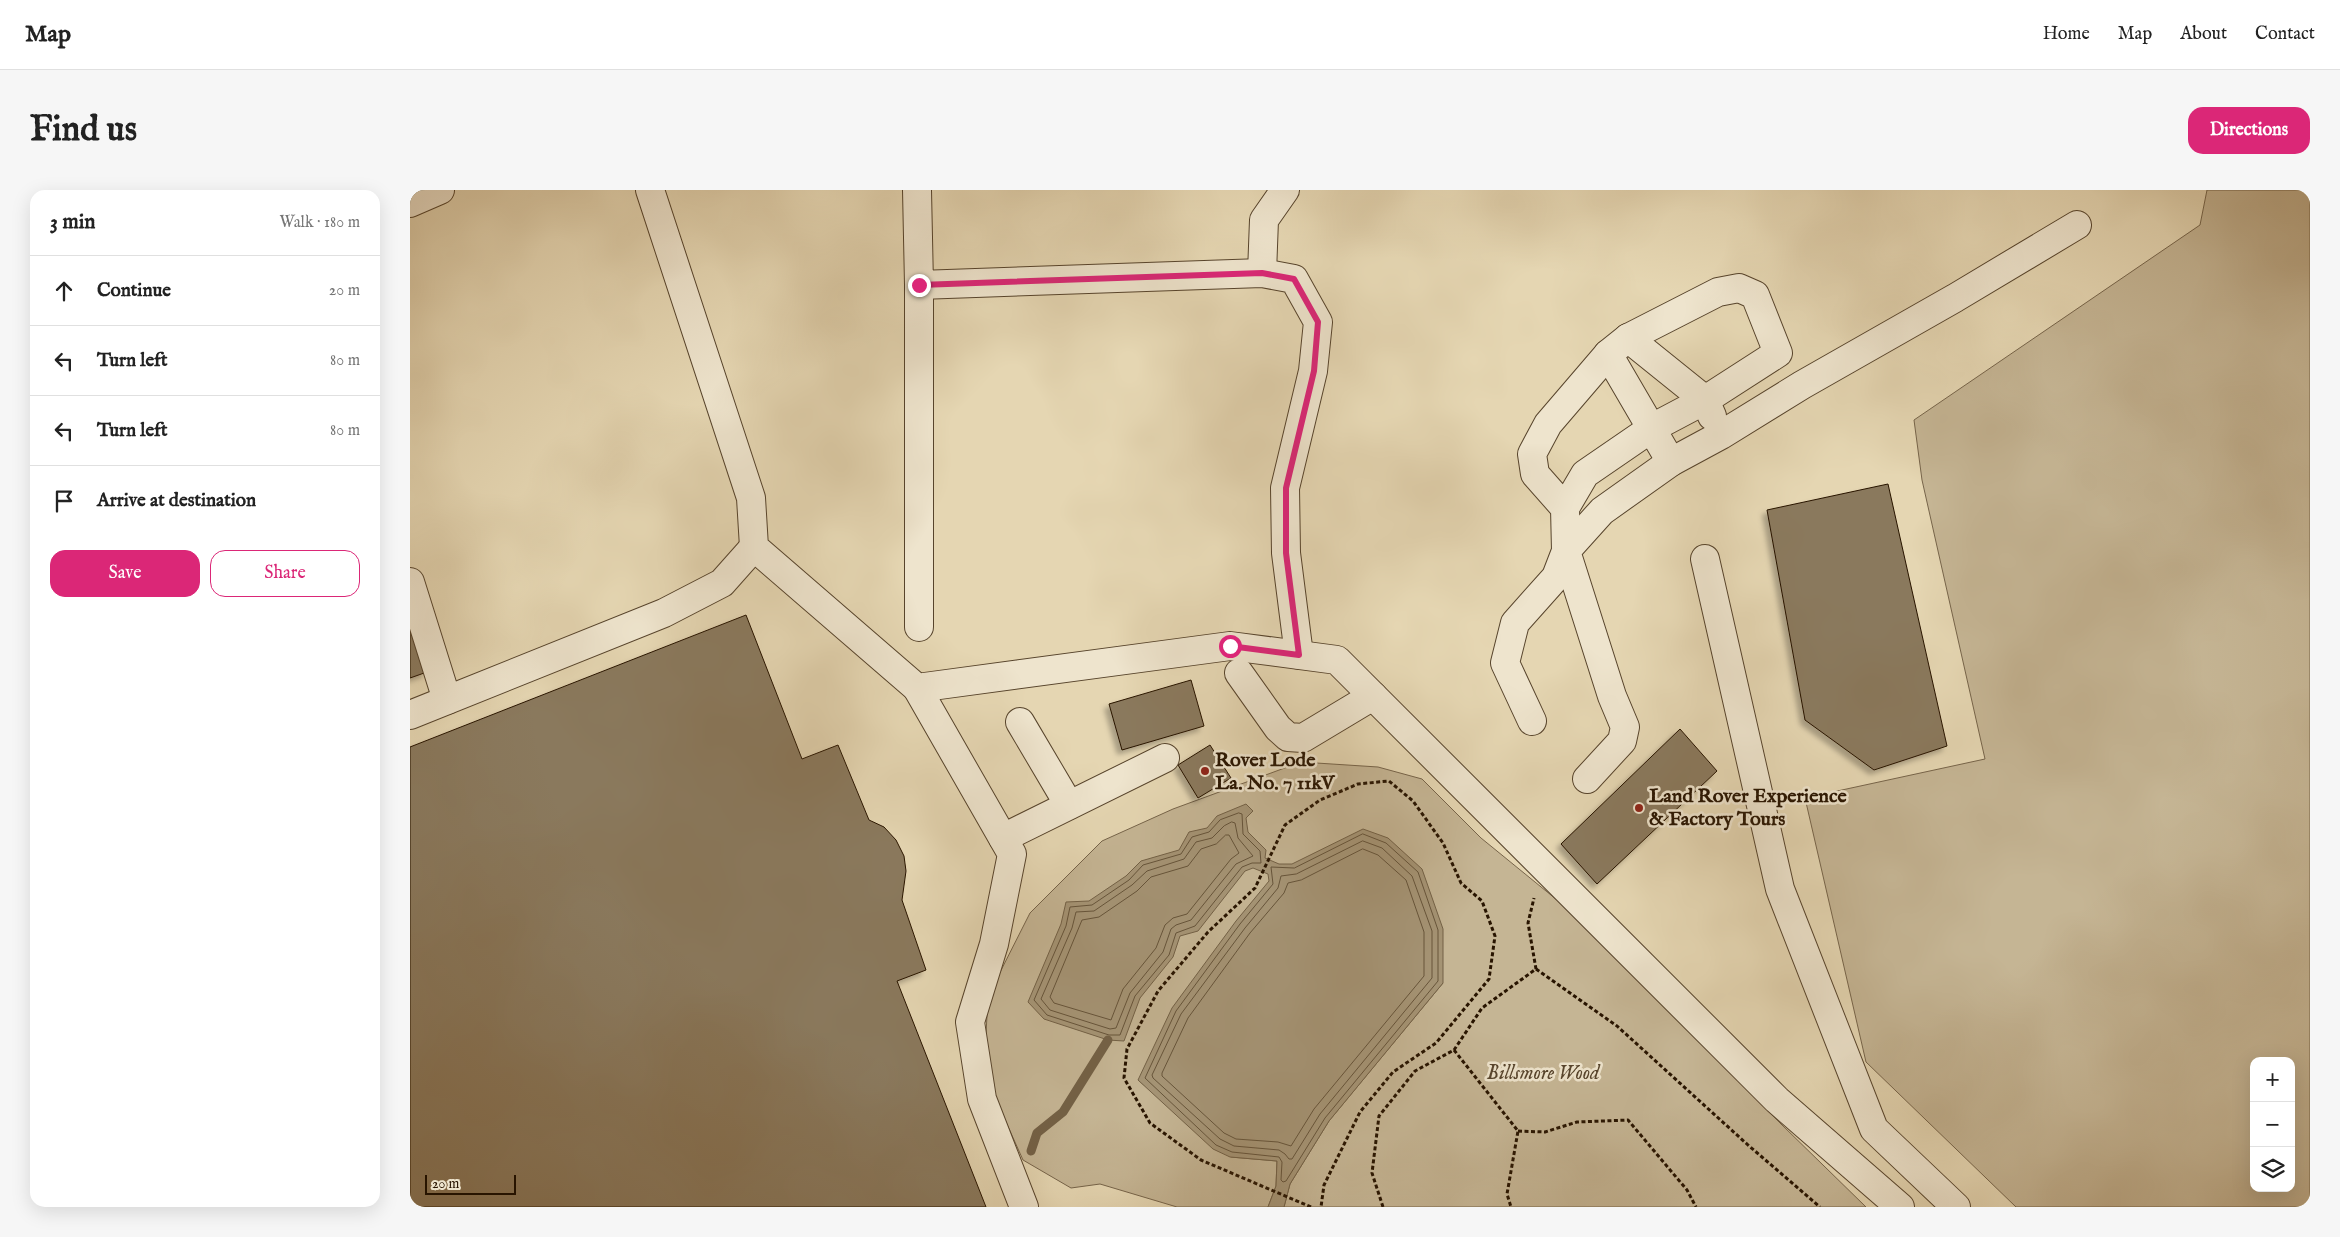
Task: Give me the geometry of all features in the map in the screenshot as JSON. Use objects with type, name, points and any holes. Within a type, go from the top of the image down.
[{"type":"lane","points":[[410,203],[440,190]]},
{"type":"lane","points":[[410,716],[664,613],[722,583],[754,548],[751,498],[650,190]]},
{"type":"lane","points":[[917,190],[919,285],[918,627]]},
{"type":"lane","points":[[1262,273],[1264,220],[1285,190]]},
{"type":"lane","points":[[1532,721],[1505,663],[1515,624],[1556,577],[1566,552],[1602,511],[1671,462],[1721,435],[1802,385],[2078,225]]},
{"type":"lane","points":[[919,285],[1262,273],[1294,279],[1318,322],[1314,371],[1286,488],[1286,553],[1299,655]]},
{"type":"lane","points":[[1566,508],[1535,474],[1532,454],[1548,424],[1618,346],[1718,292],[1739,288],[1755,294],[1778,353],[1802,385]]},
{"type":"lane","points":[[1618,346],[1705,400],[1721,435]]},
{"type":"lane","points":[[1618,346],[1652,428],[1671,462]]},
{"type":"lane","points":[[1587,779],[1622,740],[1625,727],[1612,696],[1566,552],[1566,508],[1585,474],[1652,428],[1705,400],[1778,353]]},
{"type":"lane","points":[[1585,474],[1602,511]]},
{"type":"lane","points":[[754,548],[917,688],[1012,854],[994,944],[970,1022],[982,1099],[1024,1207]]},
{"type":"lane","points":[[1705,559],[1784,898],[1874,1129],[1956,1207]]},
{"type":"lane","points":[[410,582],[447,700]]},
{"type":"lane","points":[[917,688],[1230,646],[1337,660],[1777,1100],[1900,1207]]},
{"type":"lane","points":[[1239,674],[1278,728],[1288,737],[1303,738],[1373,696]]},
{"type":"lane","points":[[1020,722],[1069,805]]},
{"type":"lane","points":[[1003,838],[1165,758]]},
{"type":"path","points":[[1312,1207],[1201,1160],[1150,1123],[1124,1078],[1127,1049],[1158,991],[1208,932],[1255,888],[1285,825],[1320,800],[1358,784],[1389,781],[1413,801],[1442,843],[1461,883],[1482,901],[1495,936],[1489,978],[1436,1043],[1393,1072],[1360,1112],[1324,1185],[1321,1207]]},
{"type":"path","points":[[1542,865],[1528,923],[1536,969],[1617,1026],[1748,1145],[1820,1207]]},
{"type":"path","points":[[1383,1207],[1372,1173],[1379,1116],[1415,1071],[1454,1050],[1482,1008],[1536,969]]},
{"type":"path","points":[[1454,1050],[1518,1131],[1507,1194],[1510,1207]]},
{"type":"path","points":[[1518,1131],[1544,1132],[1577,1122],[1628,1120],[1687,1190],[1696,1207]]},
{"type":"green space","points":[[2207,190],[2310,190],[2310,1207],[2016,1207],[1866,1062],[1805,798],[1985,759],[1922,480],[1914,420],[2200,225]]},
{"type":"green space","name":"Billsmore Wood","points":[[1301,762],[1378,767],[1422,779],[1481,838],[1573,913],[1781,1124],[1866,1207],[1284,1207],[1290,1184],[1329,1121],[1443,983],[1138,1080],[1231,1157],[1277,1161],[1276,1186],[1268,1207],[1177,1207],[1100,1184],[1071,1188],[1023,1160],[984,1073],[988,996],[1030,913],[1102,841],[1173,809]]},
{"type":"water","points":[[1246,804],[1253,811],[1246,818],[1248,832],[1266,850],[1265,858],[1279,864],[1292,864],[1363,829],[1388,838],[1422,869],[1443,929],[1443,983],[1329,1121],[1290,1184],[1284,1207],[1268,1207],[1276,1186],[1277,1161],[1230,1157],[1213,1149],[1138,1080],[1172,1008],[1236,921],[1269,881],[1268,874],[1253,868],[1245,871],[1198,931],[1180,936],[1173,957],[1140,998],[1124,1041],[1108,1040],[1044,1019],[1028,1002],[1061,924],[1066,902],[1089,901],[1126,876],[1141,861],[1179,850],[1189,832],[1207,828],[1217,816]]},
{"type":"building","points":[[1888,484],[1947,746],[1874,770],[1805,720],[1767,510]]},
{"type":"building","points":[[746,615],[802,759],[838,745],[869,820],[884,827],[896,840],[904,856],[906,871],[902,900],[926,970],[897,981],[986,1207],[410,1207],[410,747]]},
{"type":"building","points":[[410,623],[427,672],[410,678]]},
{"type":"building","points":[[1191,680],[1204,726],[1122,750],[1109,704]]},
{"type":"building","name":"Land Rover Experience & Factory Tours","points":[[1680,729],[1717,771],[1597,884],[1561,844]]},
{"type":"building","name":"Rover Lode La. No. 7 11kV","points":[[1210,745],[1231,778],[1198,798],[1178,765]]},
{"type":"waterway","points":[[1031,1151],[1037,1133],[1063,1112],[1108,1040]]},
{"type":"place","name":"Rover Lode La. No. 7 11kV","points":[[1205,771]]},
{"type":"place","name":"Land Rover Experience & Factory Tours","points":[[1639,808]]},
{"type":"route","points":[[919,285],[1262,273],[1294,279],[1318,322],[1314,371],[1286,488],[1286,553],[1299,655],[1230,646]]}]
